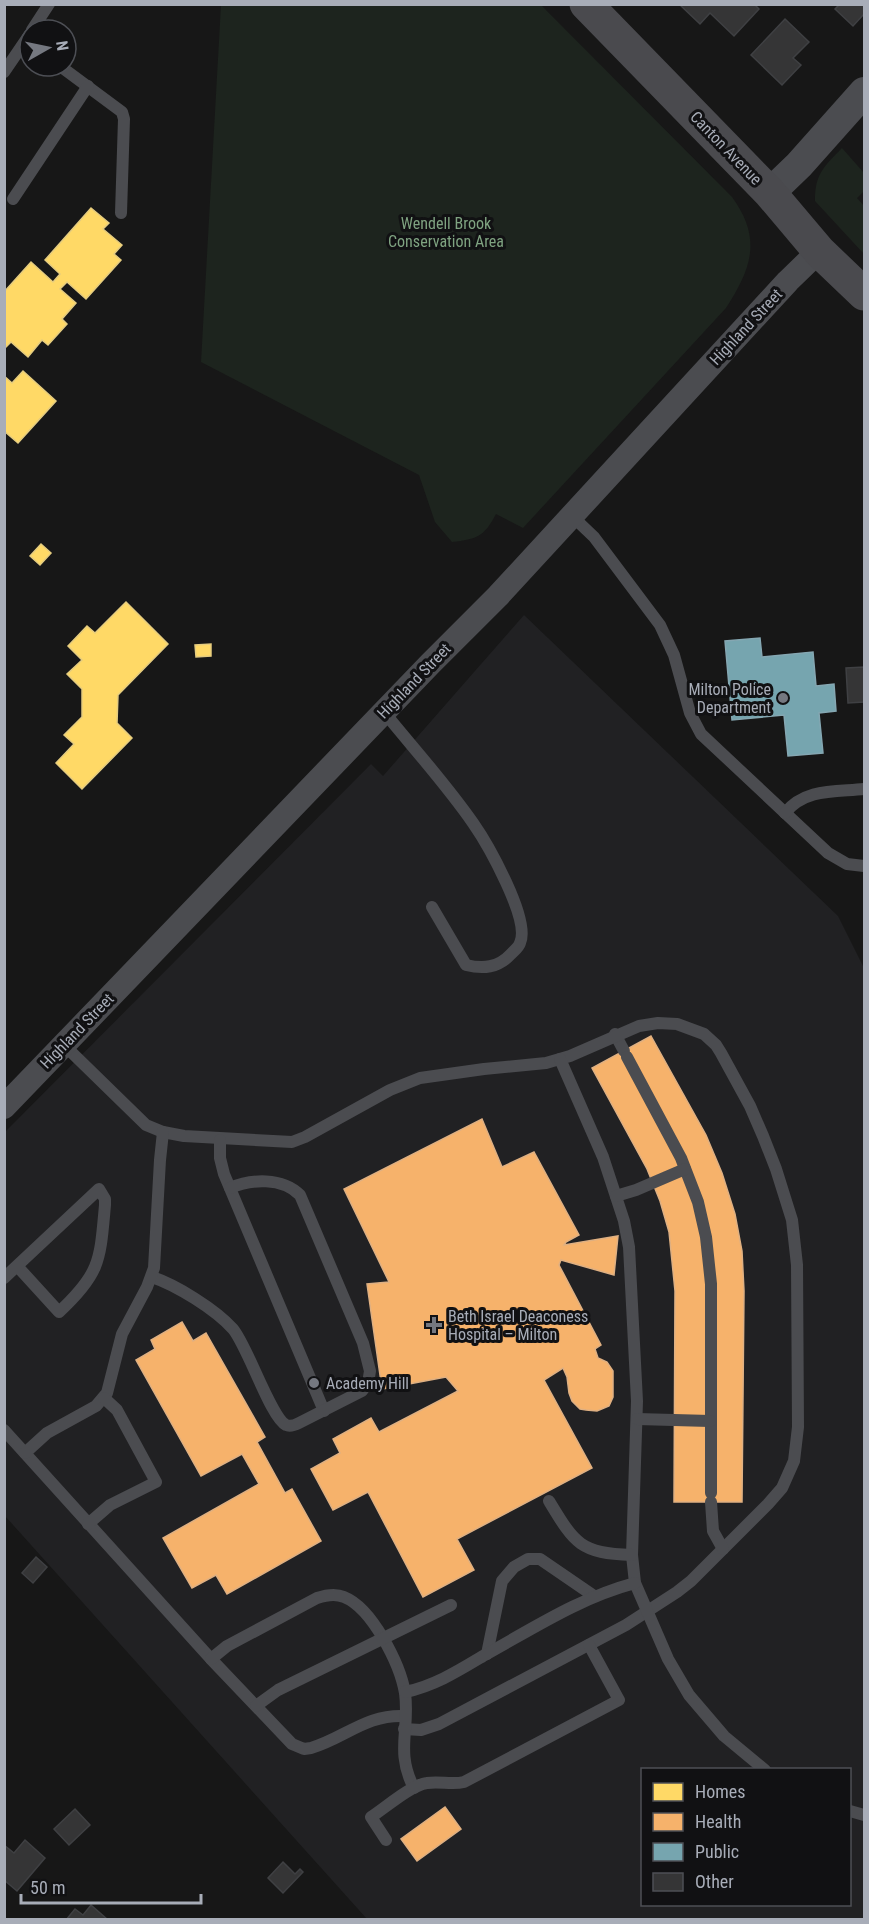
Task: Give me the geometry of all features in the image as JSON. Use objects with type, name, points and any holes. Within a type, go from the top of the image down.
[{"type":"main road","name":"Canton Avenue","points":[[586,4],[770,193],[819,251],[864,294]]},
{"type":"street","points":[[770,193],[799,165],[864,92]]},
{"type":"street","name":"Highland Street","points":[[4,1107],[498,596],[788,281],[819,251]]},
{"type":"lane","points":[[41,18],[49,4]]},
{"type":"lane","points":[[4,72],[18,53]]},
{"type":"lane","points":[[77,78],[122,112],[124,119],[122,213]]},
{"type":"lane","points":[[13,199],[88,86]]},
{"type":"lane","points":[[572,516],[594,537],[660,625],[674,655],[690,713],[701,734],[837,860],[864,866]]},
{"type":"lane","points":[[384,712],[474,823],[512,894],[522,921],[521,943],[510,956],[495,966],[478,968],[466,965],[432,907]]},
{"type":"lane","points":[[785,813],[792,805],[807,796],[864,789]]},
{"type":"lane","points":[[4,1430],[211,1659],[292,1744],[304,1749],[318,1746],[376,1719],[392,1716],[421,1730],[439,1724],[647,1612],[691,1581],[768,1504],[782,1488],[791,1470],[796,1450],[798,1320],[796,1250],[792,1220],[776,1169],[757,1121],[721,1053],[711,1039],[696,1030],[666,1023],[639,1026],[560,1059],[540,1064],[420,1078],[390,1090],[292,1142],[220,1140],[163,1132],[138,1119],[64,1045]]},
{"type":"lane","points":[[615,1035],[685,1169],[702,1214],[710,1260],[713,1530],[723,1549]]},
{"type":"lane","points":[[560,1059],[598,1144],[624,1221],[630,1260],[637,1419],[632,1555],[635,1583],[674,1671],[697,1707],[724,1736],[763,1768]]},
{"type":"lane","points":[[25,1453],[47,1433],[96,1406],[104,1398],[109,1388],[123,1334],[152,1277],[156,1259],[163,1132]]},
{"type":"lane","points":[[220,1140],[221,1166],[324,1411]]},
{"type":"lane","points":[[616,1196],[653,1184],[685,1169]]},
{"type":"lane","points":[[152,1277],[191,1296],[234,1330],[274,1410],[284,1424],[294,1425],[362,1391],[368,1383],[369,1371],[363,1343],[304,1202],[295,1190],[268,1182],[249,1182],[230,1188]]},
{"type":"lane","points":[[4,1278],[99,1190],[105,1199],[100,1254],[93,1274],[75,1297],[59,1312],[17,1266]]},
{"type":"lane","points":[[88,1524],[110,1505],[156,1482],[117,1410],[104,1398]]},
{"type":"lane","points":[[637,1419],[710,1420]]},
{"type":"lane","points":[[549,1501],[565,1528],[585,1546],[599,1552],[632,1555]]},
{"type":"lane","points":[[487,1654],[502,1581],[514,1567],[528,1559],[540,1559],[594,1596]]},
{"type":"lane","points":[[405,1692],[434,1684],[594,1596],[635,1583]]},
{"type":"lane","points":[[211,1659],[227,1646],[317,1598],[329,1594],[342,1596],[357,1604],[372,1621],[382,1638],[398,1670],[405,1692],[403,1755],[406,1771],[414,1788]]},
{"type":"lane","points":[[256,1706],[278,1690],[451,1605]]},
{"type":"lane","points":[[386,1840],[371,1817],[414,1788],[425,1783],[464,1782],[620,1700],[589,1645]]},
{"type":"shaded area","name":"Beth Israel Deaconess Hospital – Milton","points":[[524,615],[838,916],[864,968],[864,1919],[367,1919],[5,1516],[4,1133],[371,764],[383,776]]},
{"type":"green space","name":"Wendell Brook Conservation Area","points":[[221,5],[541,5],[732,197],[741,212],[747,226],[750,253],[742,280],[726,308],[523,528],[496,514],[488,528],[479,536],[452,542],[435,522],[419,475],[201,362]]},
{"type":"green space","points":[[842,148],[864,173],[864,191],[857,198],[864,206],[864,254],[815,201],[815,191],[822,171]]},
{"type":"building: Homes","points":[[91,208],[109,223],[103,229],[122,245],[114,254],[121,260],[86,299],[67,282],[60,289],[76,303],[62,319],[67,324],[48,345],[42,340],[28,357],[11,342],[4,349],[4,292],[31,262],[53,282],[60,274],[45,260]]},
{"type":"building: Homes","points":[[23,371],[56,401],[18,443],[4,431],[4,376],[12,383]]},
{"type":"building: Homes","points":[[41,544],[51,553],[40,565],[30,556]]},
{"type":"building: Homes","points":[[126,602],[168,644],[118,695],[117,723],[132,738],[82,789],[56,763],[74,744],[64,735],[82,717],[82,689],[67,674],[82,660],[68,646],[87,626],[95,633]]},
{"type":"building: Homes","points":[[211,644],[211,656],[196,657],[195,645]]},
{"type":"building: Health","points":[[651,1036],[706,1135],[722,1173],[735,1214],[742,1251],[744,1291],[742,1502],[674,1502],[675,1291],[669,1232],[647,1169],[592,1068]]},
{"type":"building: Health","points":[[482,1119],[502,1167],[534,1152],[579,1235],[564,1245],[618,1236],[614,1275],[561,1260],[559,1265],[601,1345],[595,1349],[598,1358],[607,1362],[613,1371],[613,1397],[609,1406],[597,1411],[580,1409],[572,1401],[563,1368],[544,1380],[592,1468],[457,1539],[474,1570],[423,1597],[368,1492],[333,1510],[311,1469],[340,1453],[333,1439],[371,1418],[379,1432],[458,1391],[446,1377],[382,1389],[367,1284],[389,1282],[344,1189]]},
{"type":"building: Health","points":[[182,1322],[193,1341],[206,1333],[265,1437],[257,1442],[285,1493],[292,1489],[321,1541],[227,1594],[216,1575],[192,1588],[163,1538],[259,1484],[242,1454],[201,1476],[136,1360],[155,1349],[151,1340]]},
{"type":"building: Health","points":[[445,1807],[461,1829],[417,1861],[401,1839]]},
{"type":"building: Public","name":"Milton Police Department","points":[[760,638],[762,657],[813,652],[816,686],[834,684],[836,711],[819,713],[823,753],[788,756],[784,715],[732,720],[725,641]]},
{"type":"building: Other","points":[[679,4],[754,4],[759,9],[734,36],[710,13],[700,24]]},
{"type":"building: Other","points":[[840,4],[864,4],[864,14],[853,26],[835,9]]},
{"type":"building: Other","points":[[785,19],[809,42],[793,58],[801,65],[782,85],[751,55]]},
{"type":"building: Other","points":[[864,667],[864,702],[848,703],[846,668]]},
{"type":"building: Other","points":[[36,1557],[47,1567],[33,1583],[22,1573]]},
{"type":"building: Other","points":[[75,1809],[90,1825],[69,1845],[54,1829]]},
{"type":"building: Other","points":[[25,1840],[45,1858],[17,1891],[4,1880],[4,1845],[14,1853]]},
{"type":"building: Other","points":[[283,1862],[295,1874],[300,1869],[303,1872],[283,1893],[268,1878]]},
{"type":"building: Other","points":[[91,1905],[108,1920],[66,1920],[75,1909],[83,1915]]},
{"type":"place","name":"Milton Police Department","points":[[783,698]]},
{"type":"place","name":"Beth Israel Deaconess Hospital – Milton","points":[[434,1325]]},
{"type":"place","name":"Academy Hill","points":[[314,1383]]}]
